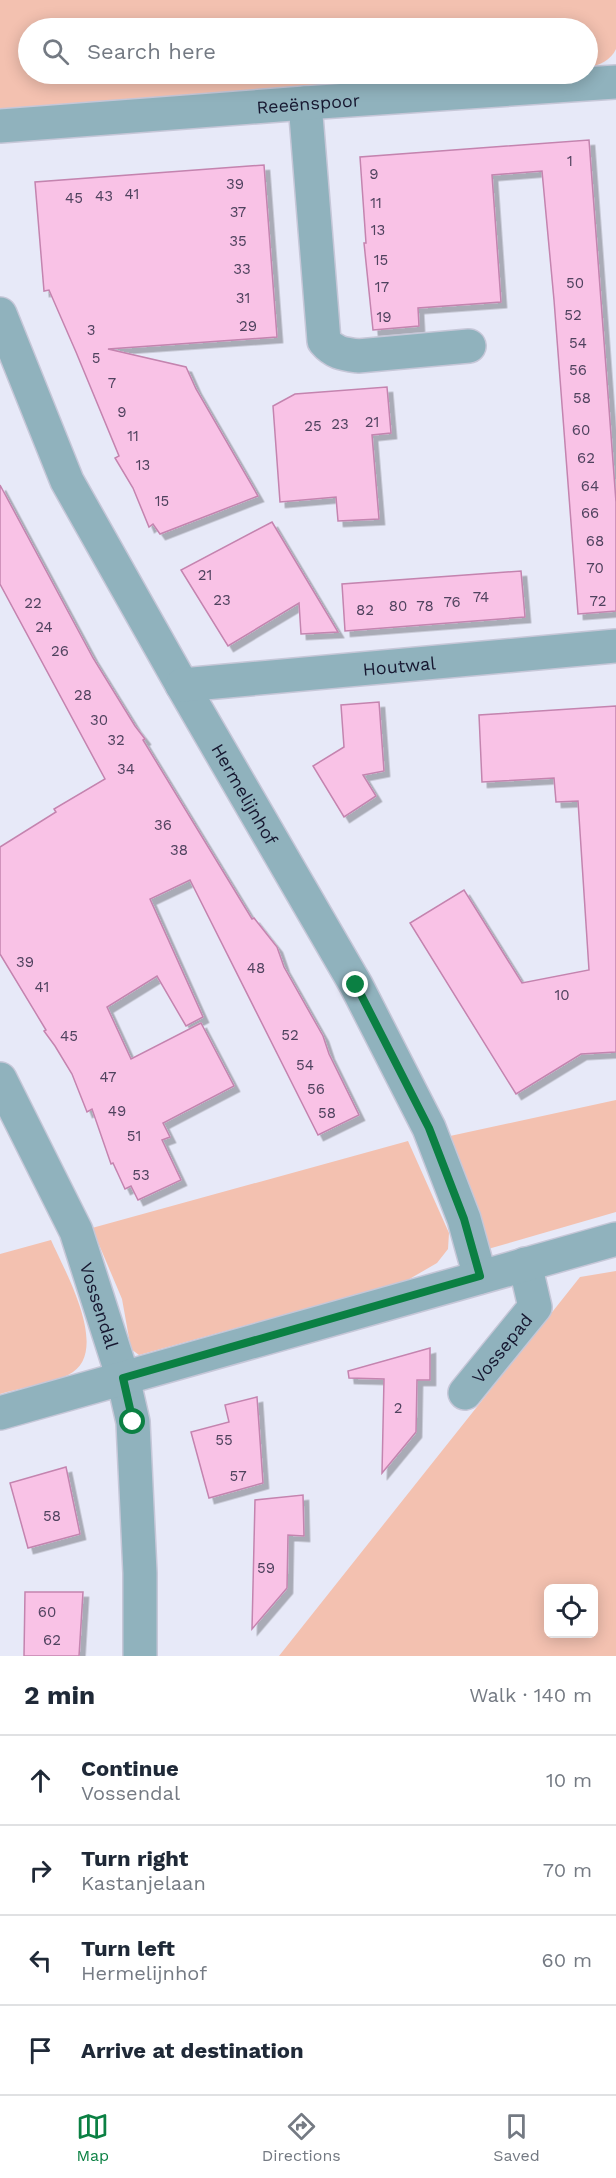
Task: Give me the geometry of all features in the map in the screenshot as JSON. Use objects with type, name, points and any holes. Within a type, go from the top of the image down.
[{"type":"street","name":"Reeënspoor","points":[[598,83],[616,82]]},
{"type":"street","name":"Reeënspoor","points":[[0,126],[586,84]]},
{"type":"street","points":[[305,103],[324,341],[331,350],[358,356],[469,346]]},
{"type":"street","name":"Hermelijnhof","points":[[0,314],[67,481],[356,985],[429,1128],[464,1219],[480,1276]]},
{"type":"street","name":"Houtwal","points":[[182,685],[616,646]]},
{"type":"street","name":"Vossendal","points":[[0,1079],[76,1231],[123,1378],[133,1422],[140,1573],[140,1656]]},
{"type":"street","points":[[0,1413],[616,1239]]},
{"type":"street","name":"Vossepad","points":[[465,1393],[535,1307],[525,1264]]},
{"type":"shaded area","points":[[0,0],[616,0],[616,49],[604,62],[598,64],[598,18],[18,18],[18,84],[367,84],[0,111]]},
{"type":"shaded area","points":[[616,1100],[616,1212],[488,1249],[450,1136]]},
{"type":"shaded area","points":[[408,1141],[449,1233],[448,1249],[437,1263],[406,1281],[139,1355],[131,1349],[122,1299],[92,1228]]},
{"type":"shaded area","points":[[51,1240],[81,1311],[86,1331],[86,1349],[81,1364],[68,1375],[0,1394],[0,1254]]},
{"type":"shaded area","points":[[616,1271],[616,1656],[279,1656],[580,1277]]},
{"type":"building","points":[[589,140],[616,502],[616,611],[578,614],[542,171],[492,175],[501,302],[418,308],[419,326],[373,330],[364,243],[366,243],[360,157]]},
{"type":"building","points":[[264,165],[277,337],[108,349],[186,367],[196,389],[258,496],[160,534],[153,524],[149,527],[133,488],[115,458],[119,456],[76,352],[49,290],[44,291],[35,182]]},
{"type":"building","points":[[387,387],[391,433],[372,435],[379,519],[338,521],[336,497],[280,502],[273,406],[295,394]]},
{"type":"building","points":[[0,485],[93,658],[145,739],[143,740],[252,919],[254,918],[277,947],[284,967],[323,1036],[329,1054],[359,1115],[318,1135],[190,880],[150,899],[203,1017],[186,1026],[157,976],[107,1007],[131,1059],[201,1023],[234,1086],[163,1123],[170,1137],[162,1140],[181,1180],[138,1200],[131,1186],[125,1189],[113,1163],[111,1164],[92,1109],[87,1112],[72,1074],[44,1031],[46,1030],[0,954],[0,847],[56,812],[54,809],[105,779],[0,584]]},
{"type":"building","points":[[272,522],[338,632],[301,634],[299,603],[228,646],[181,570]]},
{"type":"building","points":[[521,571],[525,617],[345,631],[342,584]]},
{"type":"building","points":[[379,702],[384,771],[363,775],[376,796],[344,817],[313,766],[344,747],[341,705]]},
{"type":"building","points":[[616,706],[616,1052],[581,1054],[516,1094],[410,923],[464,890],[522,983],[589,970],[578,801],[556,802],[554,778],[482,782],[479,715]]},
{"type":"building","points":[[430,1348],[430,1380],[417,1380],[416,1432],[382,1473],[384,1379],[349,1378],[348,1371]]},
{"type":"building","points":[[257,1397],[263,1483],[209,1498],[191,1432],[229,1422],[225,1405]]},
{"type":"building","points":[[66,1467],[80,1534],[28,1548],[10,1483]]},
{"type":"building","points":[[303,1495],[304,1536],[288,1535],[287,1588],[252,1629],[255,1500]]},
{"type":"building","points":[[25,1592],[83,1592],[79,1656],[24,1656]]},
{"type":"route","points":[[133,1422],[123,1378],[480,1276],[464,1219],[429,1128],[356,985]]}]
